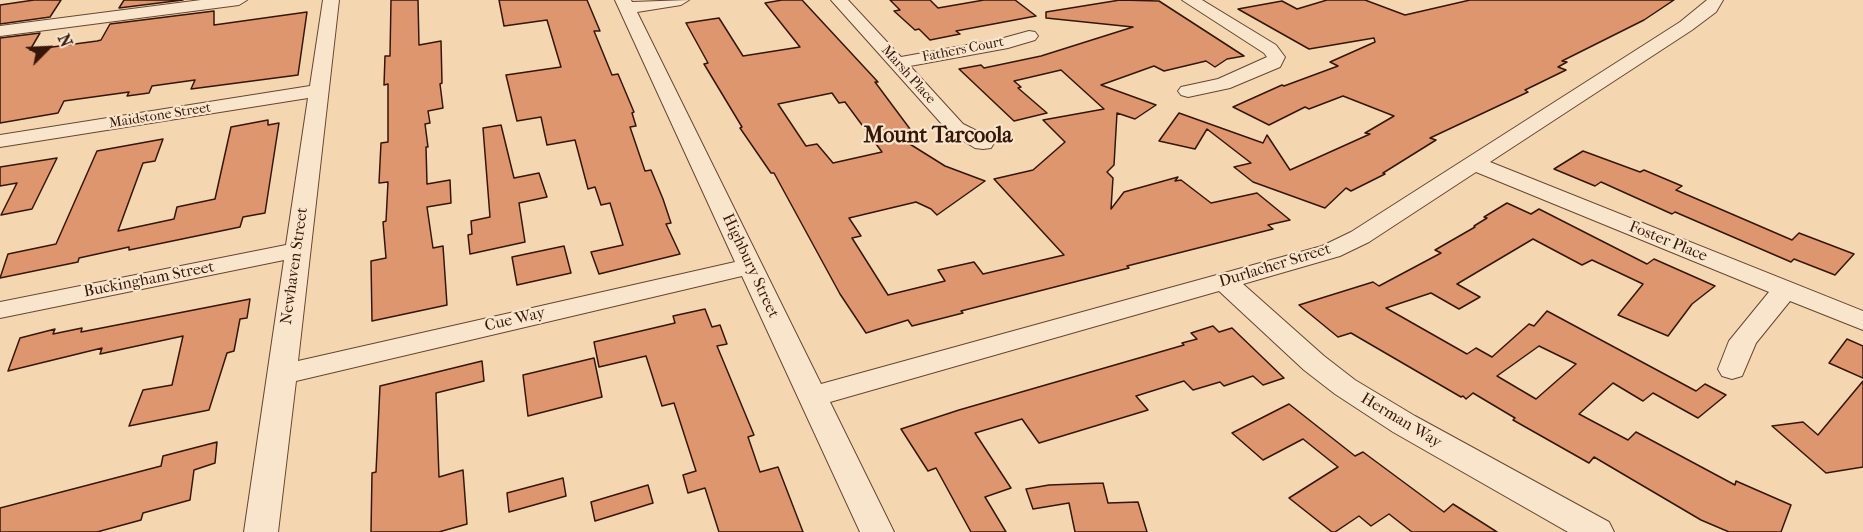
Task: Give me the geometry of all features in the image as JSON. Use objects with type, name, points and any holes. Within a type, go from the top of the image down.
[{"type":"street","points":[[0,31],[239,0]]},
{"type":"street","name":"Newhaven Street","points":[[261,532],[331,0]]},
{"type":"street","points":[[625,4],[681,0]]},
{"type":"street","name":"Marsh Place","points":[[839,0],[956,128],[983,143]]},
{"type":"street","points":[[1188,91],[1223,84],[1273,63],[1276,57],[1270,49],[1190,0]]},
{"type":"street","name":"Durlacher Street","points":[[812,397],[1331,251],[1360,237],[1686,26],[1710,8],[1715,0]]},
{"type":"street","name":"Highbury Street","points":[[625,4],[877,532]]},
{"type":"street","name":"Fathers Court","points":[[897,63],[1002,44],[1029,36]]},
{"type":"street","name":"Maidstone Street","points":[[0,141],[320,90]]},
{"type":"street","name":"Foster Place","points":[[1473,163],[1863,321]]},
{"type":"street","name":"Buckingham Street","points":[[0,310],[297,250]]},
{"type":"street","name":"Cue Way","points":[[281,375],[750,266]]},
{"type":"street","name":"Herman Way","points":[[1225,282],[1314,363],[1346,387],[1404,424],[1597,532]]},
{"type":"street","points":[[1732,369],[1743,341],[1785,290]]},
{"type":"building","points":[[34,0],[61,0],[50,17],[0,24],[0,5]]},
{"type":"building","points":[[124,0],[183,0],[119,8]]},
{"type":"building","points":[[391,0],[418,0],[419,45],[441,41],[442,83],[440,84],[443,108],[428,111],[430,123],[425,124],[428,147],[426,147],[427,184],[450,180],[451,203],[427,207],[433,248],[443,246],[447,305],[372,321],[371,261],[386,258],[383,222],[386,221],[388,182],[379,183],[381,143],[388,142],[388,84],[384,85],[385,56],[390,56]]},
{"type":"building","points":[[499,0],[587,0],[600,31],[594,31],[612,75],[618,74],[634,112],[632,113],[636,126],[630,127],[645,171],[651,170],[663,199],[671,223],[666,224],[680,254],[599,274],[591,252],[623,245],[610,203],[601,205],[595,187],[588,189],[575,140],[547,145],[541,117],[517,121],[506,75],[561,67],[547,20],[504,26]]},
{"type":"building","points":[[802,0],[878,82],[875,82],[913,133],[897,136],[945,166],[985,181],[937,215],[931,209],[916,202],[849,218],[861,236],[852,238],[888,295],[945,281],[938,270],[974,262],[983,274],[1064,255],[994,179],[1033,170],[1065,142],[1043,120],[1104,109],[1061,70],[1014,81],[1021,87],[1018,88],[1047,113],[1014,121],[959,69],[981,65],[984,68],[1041,56],[1133,27],[1046,18],[1046,12],[1120,0],[1159,1],[1244,56],[1227,59],[1215,67],[1206,61],[1164,71],[1154,66],[1101,85],[1156,105],[1135,119],[1117,113],[1114,165],[1107,172],[1113,178],[1111,209],[1124,192],[1178,177],[1175,181],[1181,180],[1211,203],[1257,193],[1290,220],[1268,225],[1273,229],[961,311],[963,313],[912,326],[908,320],[866,333],[840,294],[774,173],[771,173],[740,128],[742,127],[704,64],[708,63],[686,23],[719,18],[743,56],[800,47],[765,3]],"holes":[[[832,93],[839,103],[845,102],[882,152],[833,163],[817,144],[806,146],[778,104]]]},
{"type":"building","points":[[890,0],[930,0],[938,8],[984,0],[1015,0],[1036,16],[956,31],[960,34],[930,40],[894,11],[900,10]]},
{"type":"building","points":[[1327,0],[1365,0],[1405,15],[1470,0],[1674,0],[1644,20],[1562,61],[1567,62],[1558,67],[1566,70],[1525,90],[1528,92],[1430,138],[1436,140],[1383,173],[1385,174],[1351,191],[1346,188],[1325,208],[1253,182],[1234,167],[1251,163],[1207,129],[1195,149],[1159,141],[1179,113],[1263,143],[1267,135],[1290,170],[1370,134],[1365,133],[1394,116],[1343,96],[1309,109],[1305,107],[1269,125],[1233,107],[1282,85],[1338,66],[1330,62],[1375,42],[1374,38],[1309,49],[1238,9],[1282,1],[1297,9]]},
{"type":"building","points":[[214,11],[214,25],[307,12],[298,75],[191,89],[195,80],[152,86],[149,93],[127,96],[129,92],[64,101],[58,113],[0,123],[0,38],[40,33],[30,50],[101,40],[110,24]]},
{"type":"building","points":[[268,120],[268,125],[279,123],[265,213],[243,217],[240,227],[129,250],[129,247],[79,258],[78,262],[0,278],[8,254],[56,244],[97,151],[163,139],[155,161],[143,163],[118,231],[174,219],[177,207],[215,199],[231,127]]},
{"type":"building","points":[[501,125],[514,178],[539,173],[547,197],[519,203],[525,242],[470,254],[468,235],[472,234],[471,221],[490,217],[483,128]]},
{"type":"building","points":[[1583,151],[1640,172],[1644,170],[1682,186],[1676,190],[1792,240],[1799,233],[1854,254],[1835,275],[1794,259],[1791,262],[1675,212],[1672,214],[1601,182],[1595,186],[1554,169]]},
{"type":"building","points":[[57,158],[32,209],[1,215],[17,183],[0,186],[0,167]]},
{"type":"building","points":[[1507,203],[1531,214],[1539,209],[1647,264],[1654,259],[1715,286],[1692,304],[1668,336],[1618,315],[1643,284],[1592,260],[1582,265],[1533,239],[1457,284],[1480,297],[1459,309],[1431,293],[1386,308],[1467,354],[1476,348],[1492,357],[1529,324],[1534,326],[1547,311],[1696,391],[1705,384],[1726,395],[1698,418],[1653,393],[1643,401],[1613,383],[1579,414],[1628,440],[1636,432],[1735,485],[1736,481],[1791,505],[1781,532],[1729,532],[1701,520],[1594,457],[1589,463],[1513,420],[1515,418],[1473,393],[1466,399],[1461,397],[1351,333],[1338,337],[1299,305],[1373,282],[1379,286],[1441,253],[1435,250],[1475,227],[1487,218],[1484,217]],"holes":[[[1539,346],[1576,364],[1536,399],[1497,376]]]},
{"type":"building","points":[[564,246],[571,273],[517,285],[512,257]]},
{"type":"building","points":[[250,299],[247,318],[240,319],[234,351],[227,353],[209,410],[129,426],[143,390],[172,385],[183,336],[100,354],[102,348],[8,371],[20,338],[55,329],[53,334],[82,328],[81,332]]},
{"type":"building","points":[[705,309],[712,327],[720,325],[727,344],[717,346],[754,435],[748,437],[760,472],[778,467],[803,532],[719,532],[705,488],[688,493],[683,475],[696,471],[674,403],[662,406],[646,356],[599,367],[594,342],[675,323],[673,316]]},
{"type":"building","points":[[1213,326],[1219,332],[1232,328],[1284,378],[1263,385],[1253,376],[1224,386],[1220,382],[1193,390],[1184,381],[1136,396],[1148,410],[1039,443],[1022,419],[975,433],[1011,488],[985,497],[1006,532],[971,532],[936,468],[928,471],[901,429],[1184,345],[1182,343],[1197,339],[1191,333]]},
{"type":"building","points":[[1847,339],[1863,346],[1863,378],[1829,363]]},
{"type":"building","points":[[594,358],[602,397],[528,416],[523,375]]},
{"type":"building","points":[[482,361],[484,381],[436,393],[439,477],[463,470],[467,524],[439,532],[371,532],[372,473],[376,472],[380,386]]},
{"type":"building","points":[[1863,381],[1863,467],[1826,473],[1772,426],[1803,422],[1818,435]]},
{"type":"building","points":[[1289,404],[1355,456],[1363,452],[1444,512],[1453,504],[1497,532],[1412,532],[1389,514],[1371,526],[1359,516],[1332,532],[1289,498],[1338,467],[1303,439],[1263,460],[1232,433]]},
{"type":"building","points":[[217,442],[215,463],[194,470],[190,500],[143,513],[141,520],[97,532],[0,532],[0,508],[161,466],[163,456]]},
{"type":"building","points":[[563,478],[566,496],[509,512],[507,493]]},
{"type":"building","points":[[1103,483],[1108,503],[1138,502],[1147,532],[1075,532],[1069,503],[1033,509],[1026,489],[1049,485]]},
{"type":"building","points":[[648,485],[653,503],[595,521],[591,502]]},
{"type":"district","name":"Mount Tarcoola","points":[[938,137]]}]
